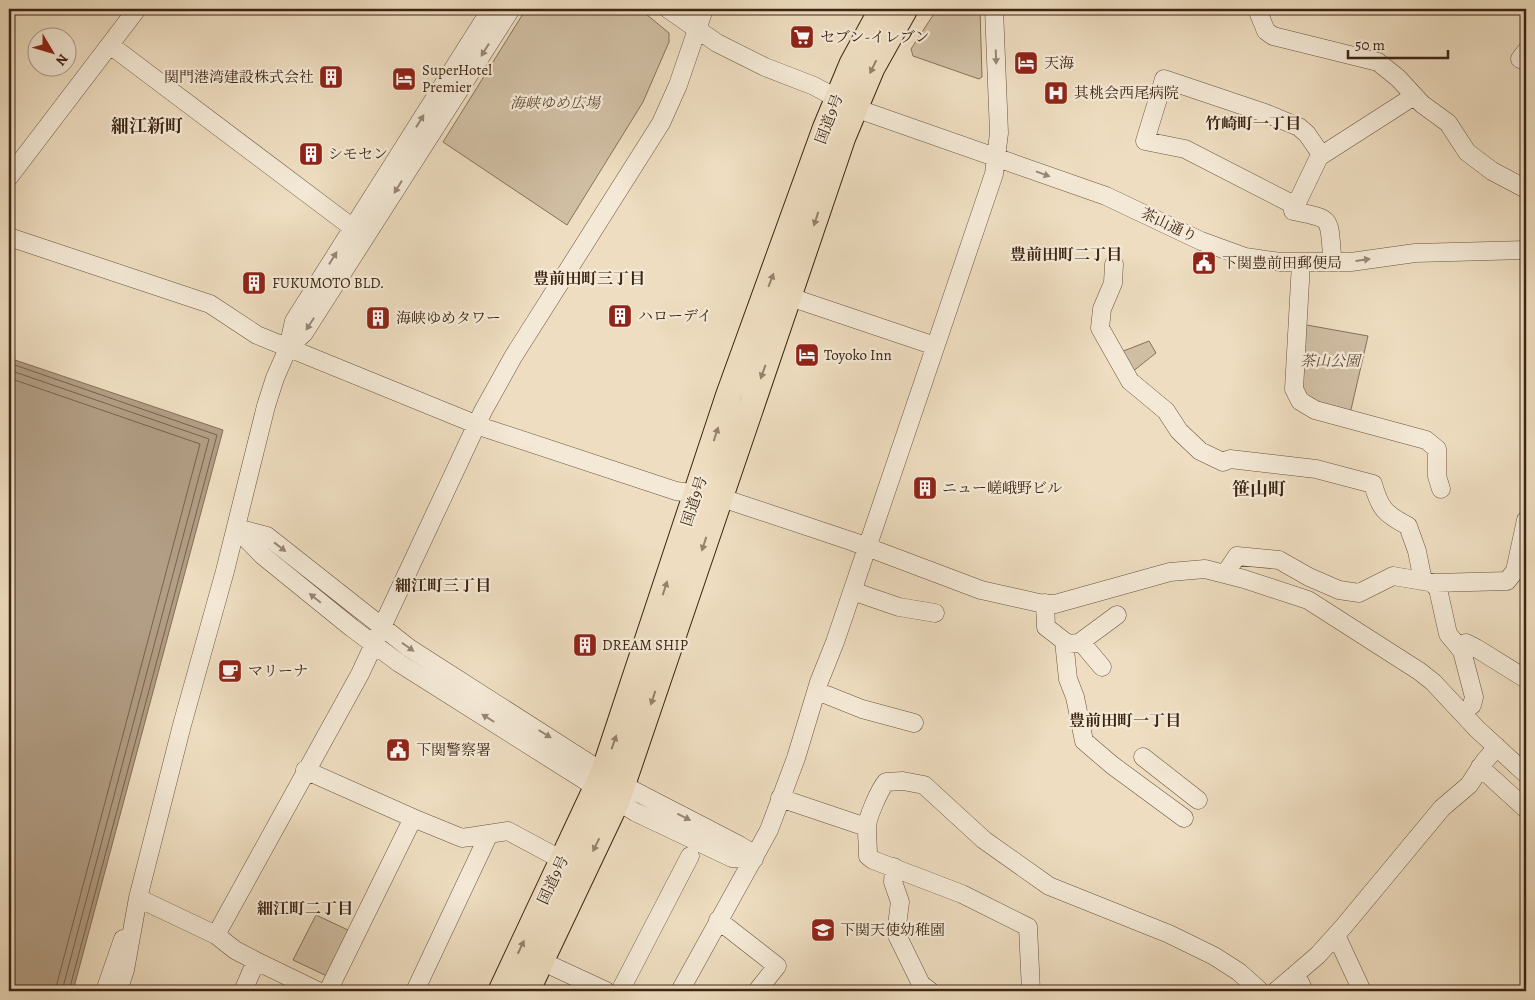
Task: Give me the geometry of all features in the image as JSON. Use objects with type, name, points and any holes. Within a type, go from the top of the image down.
[{"type":"highway","name":"国道9号","points":[[526,991],[610,786],[707,496],[790,297],[867,35],[882,9]]},
{"type":"highway","name":"国道9号","points":[[707,496],[729,394],[846,103],[880,53],[905,9]]},
{"type":"highway","name":"国道9号","points":[[501,991],[562,860],[610,786]]},
{"type":"street","points":[[9,177],[137,9]]},
{"type":"street","points":[[118,991],[125,970],[138,898],[182,725],[236,528],[266,406],[288,348],[304,334],[359,233],[490,9]]},
{"type":"street","points":[[359,233],[511,9]]},
{"type":"street","name":"茶山通り","points":[[668,9],[717,43],[748,59],[814,86],[846,103],[1106,196],[1223,250],[1258,260],[1301,263],[1351,262],[1415,253],[1526,250]]},
{"type":"street","points":[[216,935],[305,770],[360,674],[476,424],[514,357],[648,145],[678,85],[704,9]]},
{"type":"street","points":[[680,991],[769,830],[796,758],[819,682],[836,642],[994,174],[999,133],[994,9]]},
{"type":"street","points":[[1257,9],[1268,34],[1378,62],[1398,78],[1422,104],[1448,123],[1467,152],[1492,171],[1526,189]]},
{"type":"street","points":[[110,45],[359,233]]},
{"type":"street","points":[[1526,51],[1520,58],[1526,61]]},
{"type":"street","points":[[1296,206],[1186,149],[1145,141],[1164,79],[1265,113],[1299,127],[1307,134],[1320,153],[1319,157],[1296,206],[1293,212],[1324,218],[1330,224],[1332,256]]},
{"type":"street","points":[[1319,157],[1414,96]]},
{"type":"street","points":[[9,237],[210,304],[257,335],[476,424],[676,491],[707,496],[868,547],[981,590],[1046,603],[1069,600],[1092,592],[1170,572],[1205,569],[1308,600],[1419,670],[1497,748],[1526,774]]},
{"type":"street","points":[[1301,263],[1294,368],[1294,390],[1300,401],[1315,410],[1426,440],[1436,449],[1437,476],[1441,488]]},
{"type":"street","points":[[1114,264],[1113,282],[1102,309],[1100,328],[1130,381],[1166,412],[1179,431],[1200,451],[1224,462],[1230,459],[1316,469],[1373,484],[1378,501],[1385,512],[1390,517],[1408,526],[1428,582],[1438,588],[1448,634],[1462,651],[1474,698],[1472,705]]},
{"type":"street","points":[[790,297],[935,346]]},
{"type":"street","points":[[1225,574],[1237,556],[1279,560],[1308,577],[1338,590],[1359,593],[1394,576],[1428,582],[1507,581],[1522,557],[1526,520]]},
{"type":"street","points":[[236,528],[267,536],[409,648],[610,786],[635,812],[732,858],[754,859]]},
{"type":"street","points":[[236,528],[262,555],[374,645],[610,786]]},
{"type":"street","points":[[861,594],[899,607],[935,613]]},
{"type":"street","points":[[1046,603],[1046,627],[1072,642],[1102,667]]},
{"type":"street","points":[[1072,642],[1117,615]]},
{"type":"street","points":[[1072,642],[1068,679],[1075,697],[1084,741],[1103,758],[1184,818]]},
{"type":"street","points":[[1458,645],[1466,643],[1476,648],[1526,680]]},
{"type":"street","points":[[827,695],[862,709],[914,723]]},
{"type":"street","points":[[1276,991],[1336,935],[1442,808],[1470,785],[1480,767],[1497,748]]},
{"type":"street","points":[[1103,758],[1118,760],[1150,756],[1198,800]]},
{"type":"street","points":[[1480,767],[1526,809]]},
{"type":"street","points":[[305,770],[462,838],[508,831],[562,860]]},
{"type":"street","points":[[1031,991],[1028,927],[962,894],[873,860],[868,856],[869,836],[866,827],[881,788],[886,782],[903,781],[924,785],[984,840],[1049,886],[1169,934],[1214,956],[1239,972],[1260,991]]},
{"type":"street","points":[[780,798],[866,827]]},
{"type":"street","points":[[328,991],[413,818]]},
{"type":"street","points":[[415,991],[489,834]]},
{"type":"street","points":[[620,991],[690,856]]},
{"type":"street","points":[[894,867],[893,882],[900,902],[896,933],[922,984],[930,991]]},
{"type":"street","points":[[138,898],[216,935],[235,950],[318,991]]},
{"type":"street","points":[[104,991],[138,898]]},
{"type":"street","points":[[718,920],[777,966],[757,991]]},
{"type":"street","points":[[1336,935],[1362,991]]},
{"type":"street","points":[[243,991],[256,961]]},
{"type":"street","points":[[554,967],[606,991]]},
{"type":"street","points":[[1296,974],[1304,991]]},
{"type":"green space","name":"海峡ゆめ広場","points":[[526,9],[640,9],[669,33],[669,42],[643,102],[567,225],[443,142]]},
{"type":"green space","points":[[937,9],[980,9],[982,77],[979,79],[913,56],[911,49]]},
{"type":"green space","name":"茶山公園","points":[[1301,324],[1368,336],[1350,414],[1307,401],[1299,381]]},
{"type":"green space","points":[[1149,341],[1156,353],[1132,372],[1121,352]]},
{"type":"green space","points":[[316,915],[348,930],[327,976],[293,960]]},
{"type":"water","points":[[9,358],[223,430],[73,991],[9,991]]},
{"type":"place","name":"セブン-イレブン","points":[[802,37]]},
{"type":"place","name":"天海","points":[[1026,63]]},
{"type":"place","name":"関門港湾建設株式会社","points":[[331,77]]},
{"type":"place","name":"SuperHotel Premier","points":[[404,79]]},
{"type":"place","name":"其桃会西尾病院","points":[[1056,93]]},
{"type":"place","name":"シモセン","points":[[311,154]]},
{"type":"place","name":"下関豊前田郵便局","points":[[1204,263]]},
{"type":"place","name":"FUKUMOTO BLD.","points":[[254,283]]},
{"type":"place","name":"ハローデイ","points":[[620,316]]},
{"type":"place","name":"海峡ゆめタワー","points":[[378,318]]},
{"type":"place","name":"Toyoko Inn","points":[[807,355]]},
{"type":"place","name":"ニュー嵯峨野ビル","points":[[925,488]]},
{"type":"place","name":"DREAM SHIP","points":[[585,645]]},
{"type":"place","name":"マリーナ","points":[[230,671]]},
{"type":"place","name":"下関警察署","points":[[398,750]]},
{"type":"place","name":"下関天使幼稚園","points":[[823,930]]},
{"type":"district","name":"竹崎町一丁目","points":[[1253,123]]},
{"type":"district","name":"細江新町","points":[[147,126]]},
{"type":"district","name":"豊前田町二丁目","points":[[1066,254]]},
{"type":"district","name":"豊前田町三丁目","points":[[589,278]]},
{"type":"district","name":"笹山町","points":[[1259,489]]},
{"type":"district","name":"細江町三丁目","points":[[443,585]]},
{"type":"district","name":"豊前田町一丁目","points":[[1125,720]]},
{"type":"district","name":"細江町二丁目","points":[[305,908]]}]
